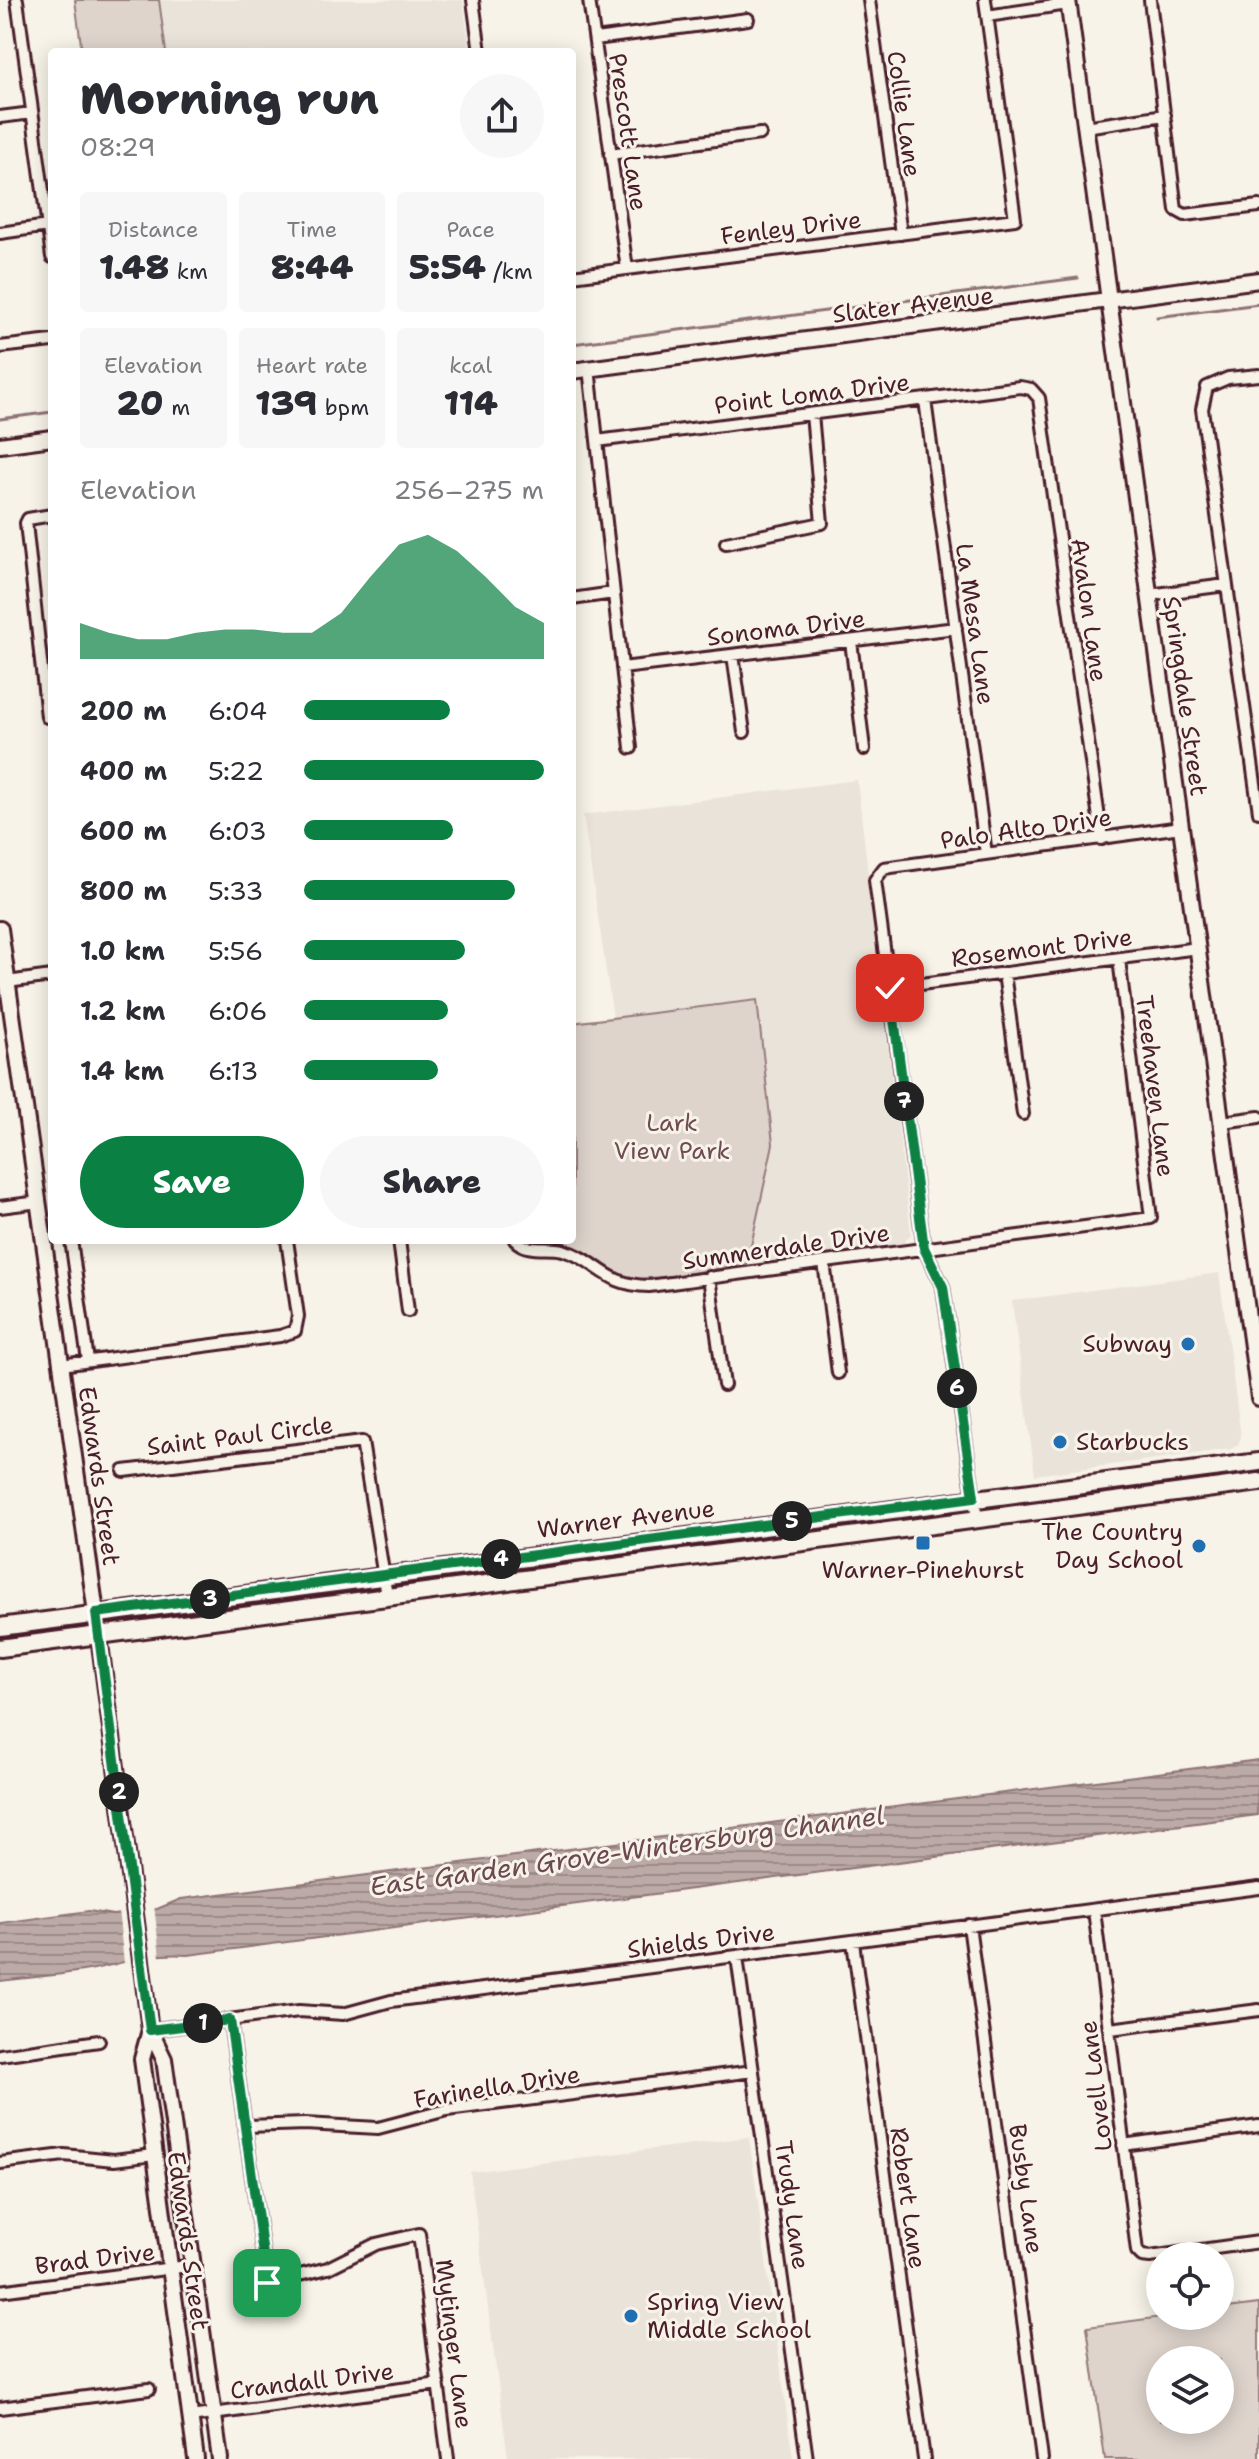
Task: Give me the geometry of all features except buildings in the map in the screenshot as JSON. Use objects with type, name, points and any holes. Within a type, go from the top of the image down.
[{"type":"main road","name":"Warner Avenue","points":[[0,1627],[384,1574],[1259,1462]]},
{"type":"main road","points":[[1063,1508],[1084,1497],[1136,1489],[1138,1478]]},
{"type":"main road","name":"Warner Avenue","points":[[0,1648],[1259,1482]]},
{"type":"street","points":[[0,233],[48,226],[17,0]]},
{"type":"street","points":[[473,0],[479,48]]},
{"type":"street","name":"Prescott Lane","points":[[589,0],[627,269]]},
{"type":"street","name":"Collie Lane","points":[[869,0],[901,234]]},
{"type":"street","points":[[985,0],[987,16],[1068,2]]},
{"type":"street","points":[[1150,0],[1180,215],[1259,206]]},
{"type":"street","name":"Springdale Street","points":[[1068,2],[1259,1398]]},
{"type":"street","name":"Fenley Drive","points":[[576,275],[1015,219],[987,16]]},
{"type":"street","points":[[595,39],[748,19]]},
{"type":"street","points":[[0,117],[32,113]]},
{"type":"street","points":[[1085,127],[1165,115]]},
{"type":"street","points":[[610,154],[760,134]]},
{"type":"street","name":"Slater Avenue","points":[[576,370],[1259,280]]},
{"type":"street","points":[[0,347],[48,341]]},
{"type":"street","points":[[589,368],[631,748]]},
{"type":"street","points":[[1259,375],[1228,378],[1207,387],[1202,409],[1259,812]]},
{"type":"street","name":"Point Loma Drive","points":[[597,441],[1031,389]]},
{"type":"street","name":"Avalon Lane","points":[[1031,389],[1039,398],[1102,839]]},
{"type":"street","name":"La Mesa Lane","points":[[925,400],[986,854]]},
{"type":"street","points":[[726,543],[822,523],[812,414]]},
{"type":"street","points":[[0,445],[48,439]]},
{"type":"street","points":[[47,717],[26,521],[48,516]]},
{"type":"street","points":[[1149,595],[1226,585]]},
{"type":"street","points":[[576,598],[613,593]]},
{"type":"street","name":"Sonoma Drive","points":[[622,668],[956,628]]},
{"type":"street","points":[[851,641],[864,749]]},
{"type":"street","points":[[733,655],[744,732]]},
{"type":"street","name":"Palo Alto Drive","points":[[890,988],[875,880],[878,872],[1181,827]]},
{"type":"street","name":"Edwards Street","points":[[0,929],[99,1634],[150,2030],[164,2059],[220,2459]]},
{"type":"street","name":"Rosemont Drive","points":[[890,988],[1198,948]]},
{"type":"street","name":"Treehaven Lane","points":[[1119,959],[1151,1218]]},
{"type":"street","points":[[1004,973],[1023,1114]]},
{"type":"street","points":[[7,982],[48,977]]},
{"type":"street","points":[[890,988],[924,1248],[943,1287],[977,1519]]},
{"type":"street","points":[[1222,1122],[1259,1117]]},
{"type":"street","points":[[0,1207],[39,1202]]},
{"type":"street","name":"Summerdale Drive","points":[[520,1244],[526,1248],[564,1251],[618,1282],[649,1286],[1151,1218]]},
{"type":"street","points":[[72,1244],[88,1361]]},
{"type":"street","points":[[61,1365],[280,1336],[295,1331],[298,1316],[288,1244]]},
{"type":"street","points":[[400,1244],[408,1311]]},
{"type":"street","points":[[824,1262],[838,1373]]},
{"type":"street","points":[[709,1277],[724,1385]]},
{"type":"street","name":"Saint Paul Circle","points":[[124,1471],[362,1442],[384,1574]]},
{"type":"street","points":[[384,1574],[387,1596]]},
{"type":"street","name":"Shields Drive","points":[[150,2030],[299,2011],[343,2014],[391,2001],[1259,1888]]},
{"type":"street","name":"Lovell Lane","points":[[1094,1910],[1137,2251],[1142,2256],[1259,2242]]},
{"type":"street","name":"Busby Lane","points":[[969,1925],[1042,2459]]},
{"type":"street","name":"Robert Lane","points":[[853,1942],[924,2459]]},
{"type":"street","name":"Trudy Lane","points":[[737,1957],[807,2459]]},
{"type":"street","points":[[1110,2029],[1259,2010]]},
{"type":"street","points":[[230,2020],[247,2126]]},
{"type":"street","name":"Edwards Street","points":[[150,2030],[142,2059],[196,2459]]},
{"type":"street","points":[[0,2055],[99,2041]]},
{"type":"street","name":"Farinella Drive","points":[[247,2126],[305,2124],[378,2128],[447,2110],[753,2071]]},
{"type":"street","name":"Mytinger Lane","points":[[247,2126],[267,2283],[328,2268],[376,2244],[419,2234],[448,2459]]},
{"type":"street","points":[[1123,2145],[1259,2126]]},
{"type":"street","points":[[0,2163],[64,2155],[114,2160],[154,2155]]},
{"type":"street","name":"Brad Drive","points":[[0,2291],[195,2265]]},
{"type":"street","name":"Crandall Drive","points":[[190,2417],[439,2384]]},
{"type":"street","points":[[0,2408],[149,2389]]},
{"type":"shaded area","points":[[159,0],[463,0],[469,48],[165,48]]},
{"type":"shaded area","name":"Lark View Park","points":[[857,780],[911,1234],[902,1245],[747,1264],[773,1144],[757,1001],[613,1018],[583,815]]},
{"type":"shaded area","points":[[1219,1273],[1241,1437],[1238,1445],[1231,1449],[1035,1475],[1012,1301]]},
{"type":"shaded area","name":"Spring View Middle School","points":[[749,2137],[793,2459],[508,2459],[470,2172]]},
{"type":"green space","points":[[75,0],[159,0],[165,48],[81,48]]},
{"type":"green space","name":"Lark View Park","points":[[757,1000],[773,1144],[747,1264],[666,1277],[622,1277],[605,1270],[566,1244],[576,1244],[576,1023]]},
{"type":"green space","points":[[1259,2304],[1259,2459],[1105,2459],[1087,2327],[1146,2319],[1146,2330],[1234,2330],[1234,2307]]},
{"type":"water","name":"East Garden Grove-Wintersburg Channel","points":[[1259,1760],[1257,1815],[188,1955],[151,1956],[83,1971],[0,1981],[0,1923],[89,1911],[113,1915],[157,1909],[181,1899]]},
{"type":"pier","points":[[154,1905],[160,1957],[124,1963],[118,1910]]},
{"type":"waterway","points":[[576,343],[1078,278]]},
{"type":"waterway","points":[[1157,317],[1259,304]]},
{"type":"waterway","points":[[0,419],[48,413]]},
{"type":"place","name":"Subway","points":[[1188,1344]]},
{"type":"place","name":"Starbucks","points":[[1060,1442]]},
{"type":"place","name":"Warner-Pinehurst","points":[[923,1543]]},
{"type":"place","name":"The Country Day School","points":[[1199,1546]]},
{"type":"place","name":"Spring View Middle School","points":[[631,2316]]},
{"type":"route","points":[[267,2283],[230,2020],[150,2030],[96,1613],[974,1497],[943,1287],[924,1248],[890,988]]}]
